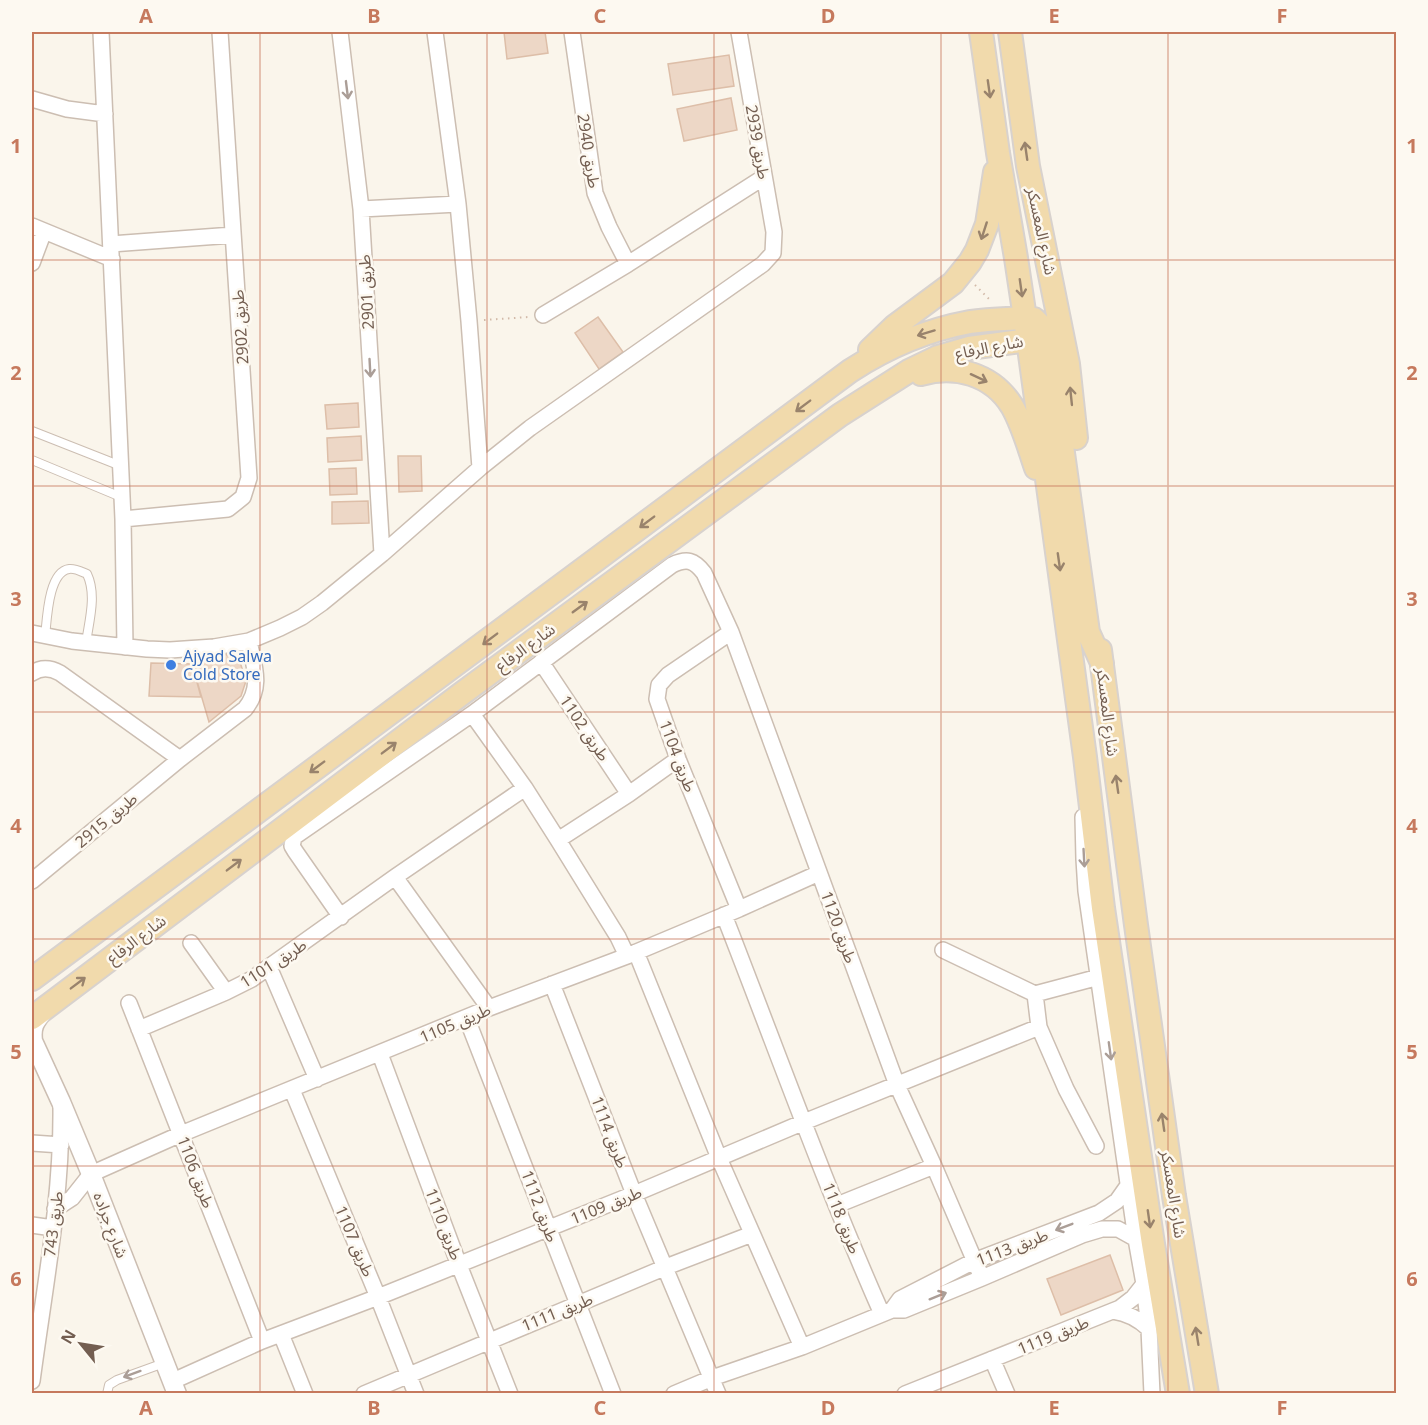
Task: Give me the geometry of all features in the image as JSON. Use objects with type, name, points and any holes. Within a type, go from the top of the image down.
[{"type":"main road","name":"شارع المعسكر","points":[[981,32],[998,153],[1032,328],[1050,504],[1108,941],[1178,1394]]},
{"type":"main road","name":"شارع المعسكر","points":[[1010,32],[1028,166],[1068,364],[1102,663],[1174,1196],[1207,1394]]},
{"type":"main road","points":[[850,371],[895,326],[953,283],[970,262],[987,224],[998,153]]},
{"type":"main road","name":"شارع الرفاع","points":[[40,1012],[470,688],[831,421],[909,370],[938,357],[1032,328],[1051,314],[1054,291]]},
{"type":"main road","name":"شارع الرفاع","points":[[32,979],[850,371],[888,348],[921,334],[946,327],[972,322],[1032,328]]},
{"type":"main road","name":"شارع الرفاع","points":[[1032,328],[1050,356],[1088,632],[1102,663]]},
{"type":"main road","points":[[882,388],[939,370],[960,371],[989,382],[1005,396],[1016,414],[1050,504]]},
{"type":"street","points":[[101,32],[121,466],[125,647]]},
{"type":"street","name":"طريق 2902","points":[[123,519],[228,509],[243,497],[249,478],[220,32]]},
{"type":"street","name":"طريق 2901","points":[[340,32],[361,209],[382,554]]},
{"type":"street","points":[[38,635],[147,650],[192,649],[249,641],[302,617],[322,603],[480,468],[458,204],[435,32]]},
{"type":"street","name":"طريق 2940","points":[[572,32],[595,193],[628,264]]},
{"type":"street","name":"طريق 2939","points":[[480,468],[530,428],[763,264],[772,253],[774,232],[739,32]]},
{"type":"street","points":[[32,99],[67,109],[105,114]]},
{"type":"street","points":[[543,315],[764,177]]},
{"type":"street","points":[[361,209],[458,204]]},
{"type":"street","points":[[32,263],[38,229],[112,251],[233,235]]},
{"type":"street","name":"طريق 1120","points":[[541,662],[672,565],[681,561],[690,561],[698,565],[704,573],[731,632],[897,1085],[982,1278]]},
{"type":"street","name":"طريق 1104","points":[[731,632],[668,675],[659,685],[657,699],[678,759],[739,909]]},
{"type":"street","name":"طريق 2915","points":[[32,881],[180,759],[240,714],[253,698],[257,682],[249,641]]},
{"type":"street","points":[[341,917],[292,846],[294,837],[472,714],[541,662]]},
{"type":"street","name":"طريق 1102","points":[[541,662],[629,794]]},
{"type":"street","points":[[32,673],[48,668],[60,673],[180,759]]},
{"type":"street","points":[[472,714],[525,788],[618,937],[631,954],[802,1347]]},
{"type":"street","points":[[1085,757],[1083,829],[1086,891],[1144,1284],[1152,1394]]},
{"type":"street","points":[[558,840],[678,759]]},
{"type":"street","name":"طريق 1101","points":[[139,1029],[252,979],[525,788]]},
{"type":"street","name":"طريق 1105","points":[[91,1174],[181,1134],[467,1019],[489,1008],[631,954],[819,873]]},
{"type":"street","points":[[395,877],[489,1008]]},
{"type":"street","name":"طريق 1118","points":[[724,915],[863,1271],[887,1312]]},
{"type":"street","points":[[191,943],[226,992]]},
{"type":"street","points":[[943,950],[1035,994],[1099,977]]},
{"type":"street","points":[[269,967],[317,1079]]},
{"type":"street","name":"طريق 1114","points":[[552,984],[634,1194],[712,1378]]},
{"type":"street","points":[[1035,994],[1039,1027],[1066,1089],[1096,1146]]},
{"type":"street","name":"طريق 1106","points":[[129,1003],[262,1341]]},
{"type":"street","name":"شارع جراده","points":[[40,1012],[32,1031],[36,1054],[61,1102],[175,1387]]},
{"type":"street","name":"طريق 1112","points":[[467,1019],[613,1394]]},
{"type":"street","name":"طريق 1109","points":[[175,1387],[262,1341],[634,1194],[1039,1027]]},
{"type":"street","name":"طريق 1110","points":[[380,1054],[510,1394]]},
{"type":"street","name":"طريق 1107","points":[[292,1090],[416,1394]]},
{"type":"street","name":"طريق 743","points":[[32,1381],[38,1288],[56,1209],[61,1144],[61,1102]]},
{"type":"street","points":[[32,1143],[61,1144]]},
{"type":"street","points":[[837,1206],[934,1166]]},
{"type":"street","points":[[56,1209],[72,1198],[91,1174]]},
{"type":"street","name":"طريق 1113","points":[[887,1312],[900,1299],[974,1261],[1099,1213],[1117,1201],[1129,1184]]},
{"type":"street","points":[[32,1225],[53,1228]]},
{"type":"street","name":"طريق 1113","points":[[674,1394],[712,1378],[802,1347],[887,1312],[904,1310],[1082,1235],[1102,1229],[1118,1229],[1136,1239]]},
{"type":"street","name":"طريق 1111","points":[[364,1394],[666,1267],[752,1234]]},
{"type":"street","name":"طريق 1119","points":[[905,1394],[1113,1311],[1127,1303],[1144,1284]]},
{"type":"street","points":[[1113,1311],[1129,1314],[1149,1329]]},
{"type":"street","points":[[281,1334],[305,1394]]},
{"type":"street","points":[[992,1359],[1007,1394]]},
{"type":"street","points":[[712,1378],[718,1394]]},
{"type":"lane","points":[[32,431],[121,466]]},
{"type":"lane","points":[[32,460],[121,497]]},
{"type":"lane","points":[[38,635],[55,580],[61,572],[70,568],[87,574],[90,582],[92,595],[86,643]]},
{"type":"lane","points":[[107,1394],[109,1385],[117,1380],[165,1362]]},
{"type":"path","points":[[469,321],[543,315]]},
{"type":"building","points":[[504,32],[545,32],[548,53],[507,59]]},
{"type":"building","points":[[729,55],[734,86],[673,95],[668,64]]},
{"type":"building","points":[[731,98],[737,130],[684,141],[677,109]]},
{"type":"building","points":[[598,317],[623,352],[599,369],[575,333]]},
{"type":"building","points":[[358,403],[359,427],[327,429],[325,405]]},
{"type":"building","points":[[361,436],[362,460],[328,462],[327,438]]},
{"type":"building","points":[[398,456],[421,456],[422,491],[399,492]]},
{"type":"building","points":[[356,468],[357,494],[330,495],[329,469]]},
{"type":"building","points":[[368,501],[369,523],[332,524],[332,502]]},
{"type":"building","points":[[225,654],[240,662],[246,681],[241,696],[209,722],[192,664]]},
{"type":"building","points":[[151,663],[192,664],[201,697],[149,696]]},
{"type":"building","points":[[1110,1255],[1123,1290],[1061,1315],[1047,1279]]},
{"type":"place","name":"Ajyad Salwa Cold Store","points":[[171,665]]}]
